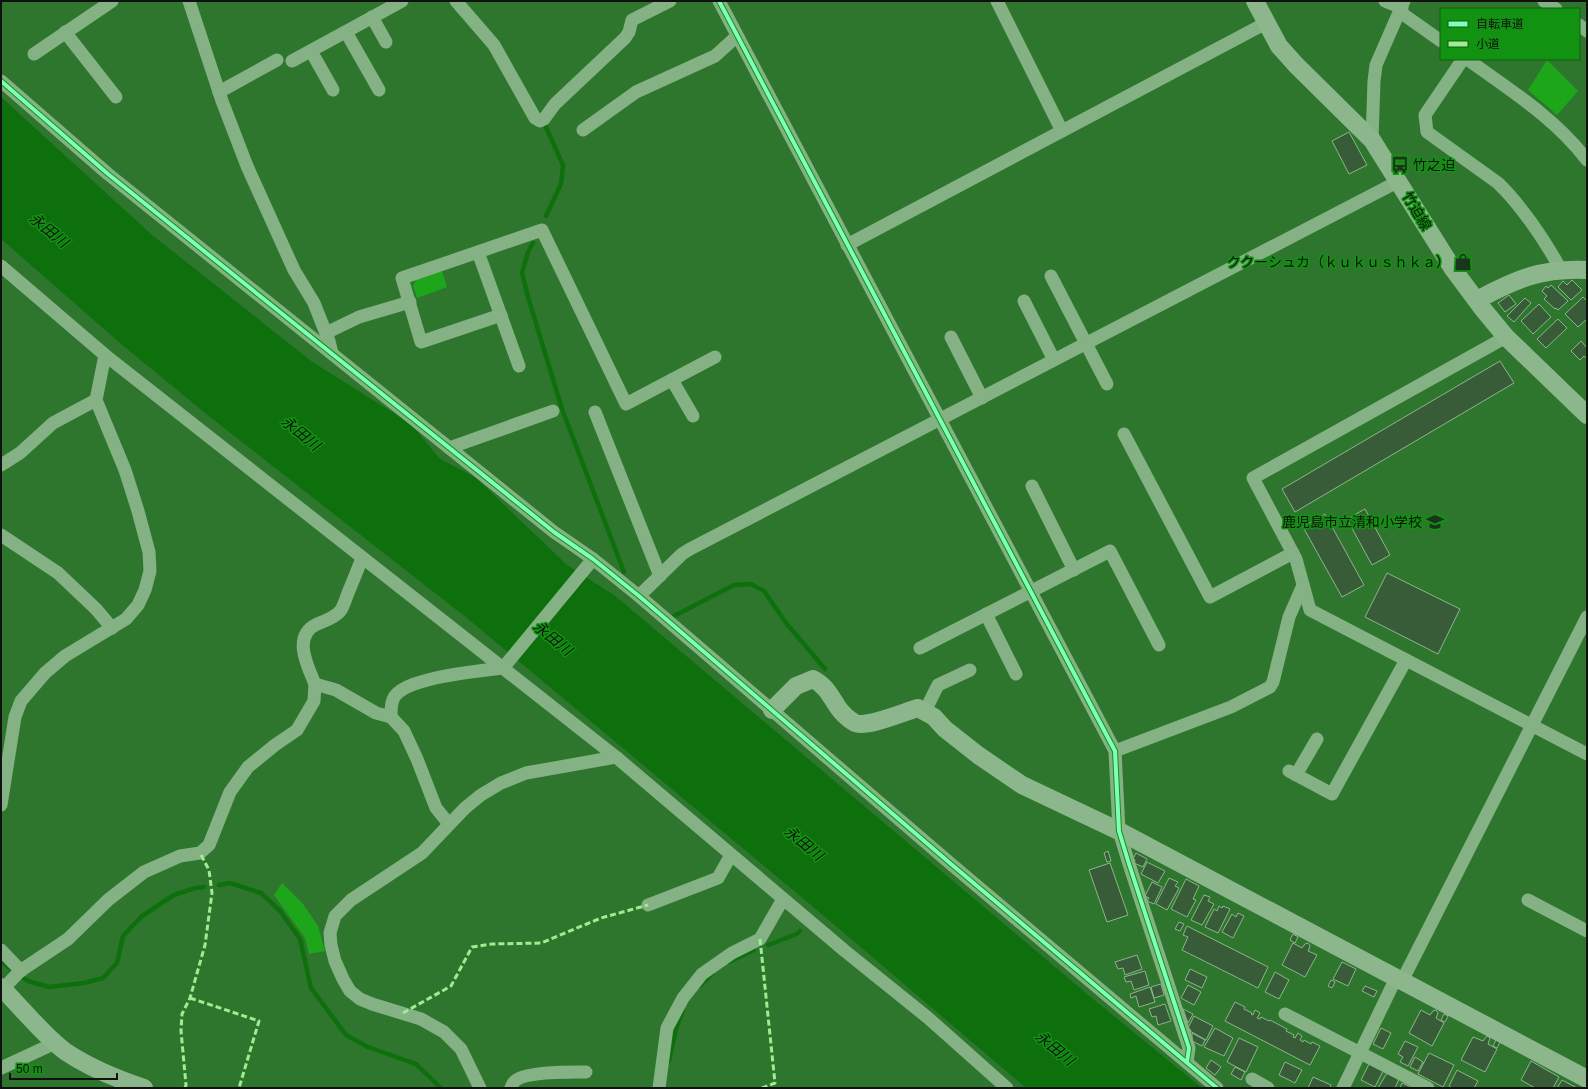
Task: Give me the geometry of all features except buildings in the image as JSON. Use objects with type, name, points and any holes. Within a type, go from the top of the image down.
[{"type":"street","points":[[34,54],[112,1]]},
{"type":"street","points":[[189,1],[219,92],[247,166],[294,270],[314,303],[332,352]]},
{"type":"street","points":[[292,61],[402,1]]},
{"type":"street","points":[[456,1],[494,45],[535,118],[540,121],[544,119],[555,104],[624,38],[629,32],[632,20],[670,1]]},
{"type":"street","points":[[719,1],[1114,751],[1119,831],[1128,864],[1189,1048],[1187,1062]]},
{"type":"street","points":[[997,1],[1062,131]]},
{"type":"street","name":"竹迫線","points":[[1255,1],[1279,46],[1296,65],[1372,140],[1453,269],[1506,337],[1587,415]]},
{"type":"street","points":[[1385,1],[1402,7],[1440,40]]},
{"type":"street","points":[[1544,1],[1554,8]]},
{"type":"street","points":[[1372,140],[1376,65],[1402,7]]},
{"type":"street","points":[[372,17],[386,42]]},
{"type":"street","points":[[847,245],[1266,23]]},
{"type":"street","points":[[65,32],[116,97]]},
{"type":"street","points":[[346,32],[379,90]]},
{"type":"street","points":[[583,130],[636,92],[715,56],[737,36]]},
{"type":"street","points":[[311,51],[333,90]]},
{"type":"street","points":[[219,92],[277,60]]},
{"type":"street","points":[[1462,60],[1425,114],[1427,132],[1498,183],[1509,193],[1551,251],[1561,270]]},
{"type":"street","points":[[1468,60],[1540,111],[1571,140],[1587,160]]},
{"type":"street","points":[[1,81],[108,174],[332,352],[554,532],[593,559],[639,596],[951,864],[1217,1088]]},
{"type":"street","points":[[639,596],[682,554],[690,549],[1399,181]]},
{"type":"street","points":[[501,315],[422,342],[402,278],[542,230],[626,404],[715,357]]},
{"type":"street","points":[[478,252],[519,366]]},
{"type":"street","points":[[1,266],[105,355],[616,757],[782,899],[927,1017],[1008,1088]]},
{"type":"street","points":[[1477,300],[1504,285],[1548,271],[1587,270]]},
{"type":"street","points":[[1051,276],[1107,384]]},
{"type":"street","points":[[1024,301],[1054,360]]},
{"type":"street","points":[[326,333],[359,316],[410,302]]},
{"type":"street","points":[[951,337],[982,398]]},
{"type":"street","points":[[1506,337],[1253,478],[1293,553],[1300,570],[1302,585],[1310,610],[1532,724],[1587,754]]},
{"type":"street","points":[[1,806],[15,717],[21,701],[45,673],[65,656],[126,620],[138,605],[145,590],[150,571],[149,552],[138,511],[125,470],[96,400],[105,355]]},
{"type":"street","points":[[672,380],[693,416]]},
{"type":"street","points":[[1,465],[20,453],[53,423],[96,400]]},
{"type":"street","points":[[450,448],[553,411]]},
{"type":"street","points":[[595,412],[660,576]]},
{"type":"street","points":[[1124,434],[1210,597],[1293,553]]},
{"type":"street","points":[[1032,486],[1074,570]]},
{"type":"street","points":[[1,535],[58,573],[96,609],[112,628]]},
{"type":"street","points":[[920,648],[1110,552],[1159,645]]},
{"type":"street","points":[[11,980],[68,939],[108,900],[144,872],[180,856],[200,853],[209,845],[230,792],[248,767],[275,745],[297,730],[314,701],[315,684],[306,662],[303,648],[303,638],[306,632],[315,625],[330,619],[341,610],[362,558]]},
{"type":"street","points":[[391,717],[391,707],[394,698],[398,692],[411,685],[451,675],[503,668],[593,559]]},
{"type":"street","points":[[1114,751],[1231,707],[1270,687],[1273,682],[1289,617],[1302,585]]},
{"type":"street","points":[[986,614],[1016,674]]},
{"type":"street","points":[[1343,1088],[1587,617]]},
{"type":"street","points":[[1316,738],[1292,773],[1332,794],[1406,660]]},
{"type":"street","points":[[925,712],[938,685],[970,670]]},
{"type":"street","points":[[772,710],[796,686],[813,679],[820,682],[828,691],[839,710],[856,723],[868,724],[918,708],[934,717],[978,755],[1022,785],[1119,831],[1587,1079]]},
{"type":"street","points":[[315,684],[336,690],[376,713],[391,717],[404,731],[417,759],[436,808],[449,824]]},
{"type":"street","points":[[480,1088],[461,1049],[444,1032],[421,1019],[360,999],[350,990],[335,961],[331,945],[330,933],[335,916],[351,900],[422,853],[465,808],[481,795],[502,783],[526,773],[616,757]]},
{"type":"street","points":[[648,905],[718,878],[730,855]]},
{"type":"street","points":[[659,1088],[667,1028],[683,998],[702,974],[732,953],[760,939],[782,899]]},
{"type":"street","points":[[1528,900],[1587,931]]},
{"type":"street","points":[[1,950],[11,980],[55,1043],[66,1052],[114,1078],[144,1088]]},
{"type":"street","points":[[1285,1014],[1428,1088]]},
{"type":"street","points":[[1,1068],[55,1043]]},
{"type":"street","points":[[511,1088],[514,1081],[523,1077],[558,1071],[586,1072]]},
{"type":"street","points":[[1252,1079],[1268,1088]]},
{"type":"shaded area","points":[[1547,60],[1578,91],[1557,115],[1528,90]]},
{"type":"shaded area","points":[[442,271],[447,287],[417,298],[413,286],[416,280]]},
{"type":"shaded area","points":[[282,883],[303,904],[318,926],[325,951],[309,954],[305,938],[274,895]]},
{"type":"water","name":"永田川","points":[[1,97],[151,234],[311,361],[411,424],[440,459],[475,477],[567,565],[614,595],[1087,994],[1202,1088],[1026,1088],[824,916],[468,619],[205,413],[120,343],[1,239]]},
{"type":"waterway","points":[[545,125],[563,165],[561,184],[546,216]]},
{"type":"waterway","points":[[533,243],[528,252],[522,273],[528,297],[562,409],[624,572]]},
{"type":"waterway","points":[[674,616],[734,585],[751,584],[764,591],[786,623],[825,669]]},
{"type":"waterway","points":[[219,885],[230,883],[261,893],[280,911],[300,939],[311,988],[346,1035],[368,1047],[416,1064],[441,1088]]},
{"type":"waterway","points":[[18,974],[28,981],[49,987],[84,983],[103,978],[117,963],[123,936],[142,916],[174,895],[195,888],[204,887]]},
{"type":"waterway","points":[[768,945],[797,934],[800,931]]},
{"type":"waterway","points":[[729,962],[754,950]]},
{"type":"waterway","points":[[1,961],[12,970]]},
{"type":"waterway","points":[[700,986],[713,973]]},
{"type":"waterway","points":[[669,1061],[676,1029],[683,1010]]},
{"type":"marked path","points":[[185,1088],[186,1085],[181,1031],[182,1014],[190,998],[205,945],[212,893],[209,870],[200,853]]},
{"type":"marked path","points":[[403,1013],[451,986],[472,947],[492,944],[541,943],[601,918],[648,905]]},
{"type":"marked path","points":[[760,939],[775,1083],[762,1088]]},
{"type":"marked path","points":[[190,998],[259,1021],[239,1088]]},
{"type":"cycle path","points":[[719,1],[1115,751],[1119,831],[1189,1048],[1187,1062]]},
{"type":"cycle path","points":[[1,81],[108,174],[554,532],[593,559],[639,596],[951,864],[1217,1088]]},
{"type":"place","name":"竹之迫","points":[[1400,165]]},
{"type":"place","name":"ククーシュカ（ｋｕｋｕｓｈｋａ）","points":[[1463,262]]},
{"type":"place","name":"鹿児島市立清和小学校","points":[[1435,522]]}]
